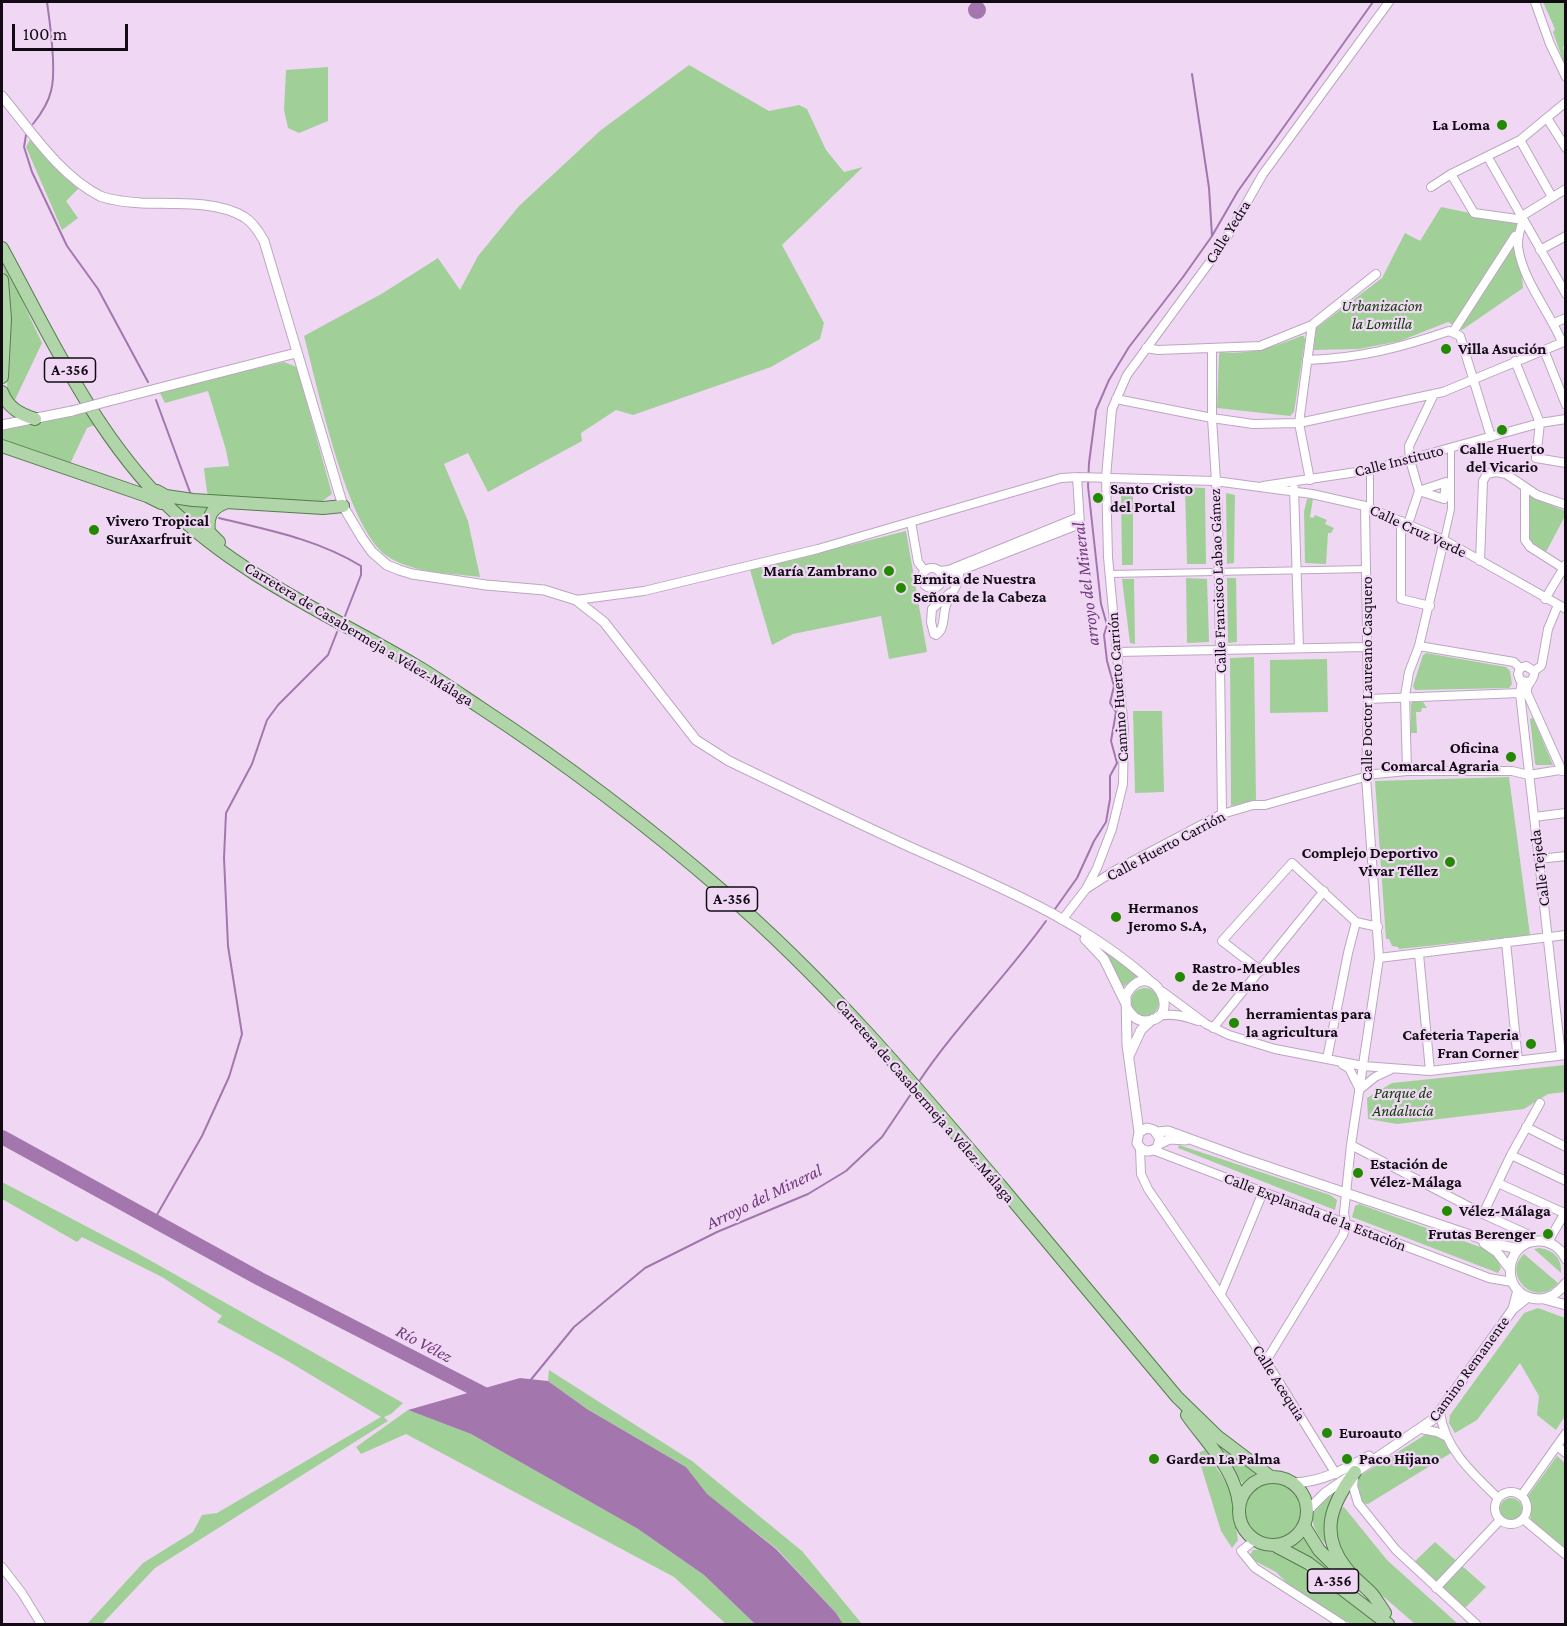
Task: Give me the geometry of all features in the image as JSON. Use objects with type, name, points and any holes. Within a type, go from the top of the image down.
[{"type":"main road","name":"A-356","points":[[2,248],[93,412],[122,454],[148,485]]},
{"type":"main road","points":[[2,280],[5,319],[2,376]]},
{"type":"main road","points":[[2,392],[12,408],[22,415],[35,419]]},
{"type":"main road","points":[[2,446],[147,496],[170,508]]},
{"type":"main road","points":[[148,485],[166,496],[178,498],[323,508],[343,506]]},
{"type":"main road","points":[[148,485],[170,508]]},
{"type":"main road","points":[[230,502],[215,508],[209,516],[209,531],[244,566]]},
{"type":"main road","name":"Carretera de Casabermeja a Vélez-Málaga","points":[[170,508],[189,525],[264,580],[417,666],[534,743],[651,830],[727,894],[798,960],[910,1078],[1177,1397],[1217,1436],[1271,1477]]},
{"type":"main road","name":"Carretera de Casabermeja a Vélez-Málaga","points":[[1177,1397],[1187,1415],[1229,1473],[1238,1493],[1239,1506]]},
{"type":"main road","points":[[1355,1472],[1334,1505],[1330,1527],[1332,1545],[1346,1568],[1373,1595],[1387,1619]]},
{"type":"main road","name":"A-356","points":[[1271,1477],[1283,1478],[1293,1483]]},
{"type":"main road","points":[[1239,1506],[1250,1486],[1260,1479],[1271,1477]]},
{"type":"main road","points":[[1274,1545],[1296,1536],[1304,1526],[1308,1511],[1306,1500],[1293,1483]]},
{"type":"main road","name":"A-356","points":[[1239,1506],[1242,1525],[1255,1540],[1274,1545],[1308,1563],[1397,1624]]},
{"type":"main road","name":"A-356","points":[[1304,1526],[1319,1550],[1387,1619]]},
{"type":"street","name":"Calle Yedra","points":[[1106,477],[1112,409],[1126,375],[1223,244],[1263,174],[1389,2]]},
{"type":"street","points":[[1535,2],[1550,44],[1566,77]]},
{"type":"street","points":[[2,96],[69,175],[102,197],[129,202],[210,206],[245,217],[256,228],[264,241],[343,506],[372,552],[387,565],[399,570],[486,585],[544,590],[576,600],[604,622],[696,740],[729,761],[962,869],[1062,920],[1111,950],[1210,1026]]},
{"type":"street","points":[[1431,188],[1451,174],[1520,140],[1566,102]]},
{"type":"street","points":[[1547,118],[1566,148]]},
{"type":"street","points":[[1520,140],[1552,197]]},
{"type":"street","points":[[1490,160],[1566,294]]},
{"type":"street","points":[[1451,174],[1474,213],[1517,219],[1523,218],[1566,189]]},
{"type":"street","points":[[1116,399],[1253,424],[1299,423],[1443,392],[1544,350],[1564,341],[1530,281],[1518,248],[1518,237],[1523,218]]},
{"type":"street","points":[[1307,360],[1366,355],[1451,332],[1515,236]]},
{"type":"street","points":[[1540,250],[1566,236]]},
{"type":"street","points":[[1146,348],[1158,350],[1260,346],[1312,326],[1376,274]]},
{"type":"street","points":[[1554,323],[1566,318]]},
{"type":"street","points":[[1299,648],[1297,570],[1303,485],[1299,423],[1312,326]]},
{"type":"street","points":[[1451,332],[1460,336],[1491,437],[1540,423],[1566,419]]},
{"type":"street","name":"Calle Francisco Labao Gámez","points":[[1212,348],[1212,418],[1218,513],[1222,814]]},
{"type":"street","points":[[1544,350],[1566,405]]},
{"type":"street","points":[[2,425],[72,411],[296,353]]},
{"type":"street","points":[[1515,362],[1540,423],[1536,458],[1566,463]]},
{"type":"street","points":[[1430,606],[1401,599],[1405,522],[1419,491],[1408,446],[1434,394]]},
{"type":"street","name":"Calle Instituto","points":[[1303,485],[1410,460],[1491,437]]},
{"type":"street","points":[[1407,771],[1405,696],[1408,672],[1419,645],[1430,606],[1451,509],[1451,448]]},
{"type":"street","points":[[1367,506],[1370,470]]},
{"type":"street","points":[[1480,561],[1483,481],[1487,474],[1491,472],[1506,474],[1537,495],[1566,505]]},
{"type":"street","points":[[1077,477],[1080,521]]},
{"type":"street","name":"Calle Cruz Verde","points":[[576,600],[644,591],[818,549],[1060,478],[1106,477],[1215,481],[1259,487],[1303,485],[1367,506],[1444,540],[1562,607]]},
{"type":"street","name":"Camino Huerto Carrión","points":[[1086,890],[1112,828],[1123,784],[1124,730],[1110,574],[1106,477]]},
{"type":"street","points":[[1524,488],[1525,540],[1530,547],[1564,566],[1545,599]]},
{"type":"street","name":"Calle Doctor Laureano Casquero","points":[[1346,1225],[1344,1213],[1351,1145],[1379,958],[1366,777],[1367,506]]},
{"type":"street","points":[[939,571],[941,580],[938,586],[928,587],[922,580],[925,571],[930,568],[939,571],[949,570],[1080,521]]},
{"type":"street","points":[[941,580],[1080,521]]},
{"type":"street","points":[[911,522],[918,562],[925,571]]},
{"type":"street","points":[[1110,574],[1367,569]]},
{"type":"street","points":[[950,593],[942,630],[936,635],[931,622],[932,609],[956,587],[959,572]]},
{"type":"street","points":[[1534,670],[1541,666],[1548,629],[1562,607]]},
{"type":"street","points":[[1419,645],[1514,662],[1520,668]]},
{"type":"street","points":[[1117,651],[1368,647]]},
{"type":"street","points":[[1520,668],[1526,666],[1534,670]]},
{"type":"street","points":[[1520,668],[1518,674],[1527,681]]},
{"type":"street","points":[[1534,670],[1535,674],[1527,681],[1527,693],[1564,770]]},
{"type":"street","name":"Calle Tejeda","points":[[1527,681],[1520,693],[1563,1055]]},
{"type":"street","points":[[1368,699],[1520,693]]},
{"type":"street","name":"Calle Huerto Carrión","points":[[1086,890],[1114,871],[1222,814],[1253,805],[1265,805],[1376,774],[1407,771],[1512,771],[1529,775],[1564,770]]},
{"type":"street","points":[[1534,817],[1566,813]]},
{"type":"street","points":[[1102,855],[1104,864],[1114,871]]},
{"type":"street","points":[[1539,859],[1566,856]]},
{"type":"street","points":[[1260,971],[1222,941],[1292,863],[1356,922],[1378,927]]},
{"type":"street","points":[[1062,920],[1086,890]]},
{"type":"street","points":[[1210,1026],[1260,971],[1324,891]]},
{"type":"street","points":[[1331,1060],[1348,953],[1356,922]]},
{"type":"street","points":[[1072,926],[1104,959],[1126,1005],[1135,1018],[1141,1020],[1168,1014],[1185,1016],[1228,1035],[1275,1049],[1363,1066],[1393,1069],[1430,1071],[1563,1055]]},
{"type":"street","points":[[1379,958],[1566,935]]},
{"type":"street","points":[[1506,942],[1518,1061]]},
{"type":"street","points":[[1419,954],[1430,1071]]},
{"type":"street","points":[[1151,982],[1135,984],[1130,989],[1125,1022],[1134,1106],[1143,1130],[1136,1137],[1150,1148],[1157,1132]]},
{"type":"street","points":[[1129,1056],[1141,1030],[1156,1017],[1164,1005],[1163,992]]},
{"type":"street","points":[[1331,1060],[1349,1068],[1357,1081],[1359,1090],[1375,1077],[1393,1069]]},
{"type":"street","points":[[1483,1214],[1511,1155],[1540,1104]]},
{"type":"street","points":[[1526,1127],[1566,1148]]},
{"type":"street","name":"Calle Explanada de la Estación","points":[[1143,1130],[1168,1131],[1473,1235]]},
{"type":"street","name":"Calle Explanada de la Estación","points":[[1150,1148],[1170,1139],[1194,1141]]},
{"type":"street","points":[[1351,1145],[1483,1214],[1527,1234],[1536,1241]]},
{"type":"street","name":"Calle Explanada de la Estación","points":[[1150,1148],[1346,1225],[1515,1286]]},
{"type":"street","name":"Calle Acequia","points":[[1150,1148],[1141,1168],[1141,1174],[1148,1189],[1266,1361],[1336,1474]]},
{"type":"street","points":[[1511,1155],[1566,1181]]},
{"type":"street","points":[[1498,1183],[1565,1212],[1548,1242]]},
{"type":"street","points":[[1221,1294],[1263,1192]]},
{"type":"street","points":[[1266,1361],[1343,1235],[1346,1225]]},
{"type":"street","points":[[1473,1235],[1519,1249]]},
{"type":"street","points":[[1473,1235],[1497,1252],[1510,1269],[1515,1286],[1528,1297],[1566,1305]]},
{"type":"street","points":[[1510,1269],[1514,1254],[1536,1241],[1548,1242],[1556,1246],[1565,1258]]},
{"type":"street","points":[[1544,1299],[1558,1292],[1566,1283]]},
{"type":"street","name":"Camino Remanente","points":[[1512,1309],[1515,1286]]},
{"type":"street","name":"Camino Remanente","points":[[1308,1511],[1324,1493],[1418,1431],[1440,1412],[1512,1309],[1528,1297]]},
{"type":"street","points":[[1440,1412],[1445,1436],[1470,1470],[1498,1498]]},
{"type":"street","points":[[1293,1483],[1310,1482],[1336,1474],[1418,1431],[1437,1432],[1445,1436]]},
{"type":"street","points":[[1522,1495],[1566,1433]]},
{"type":"street","points":[[1557,1446],[1566,1453]]},
{"type":"street","points":[[1355,1472],[1353,1486],[1358,1503],[1396,1550],[1476,1624]]},
{"type":"street","points":[[1509,1492],[1522,1495],[1527,1507],[1523,1519],[1512,1524],[1500,1520],[1494,1509],[1498,1498],[1509,1492]]},
{"type":"street","points":[[1334,1505],[1347,1501],[1358,1503]]},
{"type":"street","points":[[1523,1519],[1566,1555]]},
{"type":"street","points":[[1436,1588],[1500,1520]]},
{"type":"street","points":[[1255,1540],[1241,1551],[1255,1568],[1342,1624]]},
{"type":"street","points":[[2,1567],[22,1593],[41,1624]]},
{"type":"green space","points":[[1543,2],[1565,2],[1565,44],[1563,47],[1565,66],[1553,32],[1555,29]]},
{"type":"green space","points":[[689,65],[769,111],[799,105],[807,109],[826,150],[844,172],[863,167],[782,245],[824,323],[820,339],[771,367],[633,415],[616,410],[581,433],[582,441],[488,492],[468,453],[444,464],[468,521],[480,577],[420,570],[387,556],[372,541],[347,487],[325,420],[304,336],[383,293],[438,258],[460,290],[478,256],[519,206],[601,130]]},
{"type":"green space","points":[[328,67],[328,121],[299,133],[288,128],[284,110],[286,70]]},
{"type":"green space","points":[[32,136],[79,188],[66,201],[78,218],[62,230],[26,147]]},
{"type":"green space","name":"Urbanizacion la Lomilla","points":[[1441,207],[1518,223],[1523,288],[1462,330],[1448,322],[1400,341],[1359,349],[1314,350],[1315,329],[1382,278],[1405,233],[1420,241]]},
{"type":"green space","points":[[2,258],[42,343],[13,404],[7,391],[9,315]]},
{"type":"green space","points":[[1304,336],[1305,340],[1294,412],[1290,416],[1217,408],[1220,352],[1262,349]]},
{"type":"green space","points":[[284,362],[297,367],[332,494],[321,502],[211,498],[207,492],[204,468],[229,466],[208,391],[165,403],[159,391]]},
{"type":"green space","points":[[88,410],[97,424],[87,428],[70,464],[2,442],[2,428]]},
{"type":"green space","points":[[1121,485],[1133,485],[1133,565],[1122,565]]},
{"type":"green space","points":[[1185,487],[1205,488],[1206,564],[1187,564]]},
{"type":"green space","points":[[1226,493],[1235,495],[1234,563],[1227,564]]},
{"type":"green space","points":[[1529,496],[1565,511],[1565,516],[1546,552],[1534,546],[1528,536]]},
{"type":"green space","points":[[168,499],[212,504],[204,530]]},
{"type":"green space","points":[[1307,499],[1313,499],[1310,517],[1313,518],[1315,515],[1327,520],[1325,524],[1334,528],[1331,533],[1328,533],[1326,564],[1305,563],[1304,512]]},
{"type":"green space","points":[[906,531],[927,652],[889,659],[881,616],[793,634],[772,645],[750,570]]},
{"type":"green space","points":[[1186,578],[1207,579],[1209,642],[1187,643]]},
{"type":"green space","points":[[1227,578],[1236,578],[1237,642],[1228,643]]},
{"type":"green space","points":[[1122,579],[1134,579],[1135,644],[1130,643]]},
{"type":"green space","points":[[1426,653],[1506,667],[1510,671],[1512,684],[1509,688],[1415,690],[1413,686],[1423,655]]},
{"type":"green space","points":[[1254,657],[1256,800],[1231,806],[1230,658]]},
{"type":"green space","points":[[1327,659],[1328,712],[1270,713],[1270,660]]},
{"type":"green space","points":[[1412,702],[1423,702],[1427,708],[1416,712],[1417,733],[1411,733]]},
{"type":"green space","points":[[1133,711],[1162,711],[1164,792],[1135,793]]},
{"type":"green space","points":[[1533,718],[1553,765],[1536,765],[1535,763],[1530,719]]},
{"type":"green space","name":"Complejo Deportivo Vivar Téllez","points":[[1509,777],[1530,935],[1399,949],[1392,946],[1389,939],[1386,939],[1375,781]]},
{"type":"green space","points":[[1106,952],[1136,975],[1137,976],[1123,987]]},
{"type":"green space","points":[[1145,988],[1155,992],[1159,1002],[1155,1012],[1145,1016],[1135,1012],[1131,1002],[1135,992]]},
{"type":"green space","name":"Parque de Andalucía","points":[[1565,1065],[1565,1092],[1548,1094],[1524,1109],[1397,1124],[1368,1119],[1367,1098],[1392,1083]]},
{"type":"green space","points":[[1179,1145],[1330,1195],[1337,1200],[1335,1210],[1178,1148]]},
{"type":"green space","points":[[2,1182],[137,1253],[403,1403],[384,1417],[388,1421],[155,1568],[102,1624],[87,1624],[143,1563],[193,1532],[202,1515],[217,1513],[381,1417],[217,1322],[222,1316],[162,1277],[82,1237],[77,1242],[2,1199]]},
{"type":"green space","points":[[1359,1204],[1483,1248],[1497,1258],[1501,1268],[1498,1273],[1352,1217],[1355,1206]]},
{"type":"green space","points":[[1539,1248],[1556,1256],[1560,1263],[1561,1273],[1534,1249]]},
{"type":"green space","points":[[1524,1254],[1558,1283],[1540,1293],[1524,1286],[1516,1271],[1518,1262]]},
{"type":"green space","points":[[1538,1308],[1565,1318],[1565,1416],[1556,1430],[1537,1415],[1539,1396],[1520,1363],[1477,1420],[1455,1433],[1449,1423],[1450,1415],[1524,1313]]},
{"type":"green space","points":[[549,1370],[692,1461],[802,1551],[862,1624],[843,1624],[836,1613],[777,1549],[706,1494],[686,1467],[587,1409],[548,1381]]},
{"type":"green space","points":[[408,1410],[471,1434],[638,1529],[704,1575],[755,1624],[726,1624],[674,1577],[406,1434],[361,1454],[356,1447]]},
{"type":"green space","points":[[1428,1433],[1441,1436],[1451,1453],[1368,1504],[1362,1503],[1355,1488],[1358,1477]]},
{"type":"green space","points":[[1209,1435],[1255,1471],[1256,1473],[1242,1483]]},
{"type":"green space","points":[[1205,1450],[1230,1489],[1238,1540],[1232,1548],[1221,1531],[1197,1453]]},
{"type":"green space","points":[[1557,1456],[1565,1463],[1565,1550],[1531,1520],[1528,1496]]},
{"type":"green space","points":[[1267,1483],[1279,1483],[1289,1487],[1297,1495],[1301,1511],[1297,1527],[1289,1535],[1279,1539],[1267,1539],[1257,1535],[1249,1527],[1245,1517],[1245,1505],[1249,1495],[1257,1487]]},
{"type":"green space","points":[[1338,1489],[1330,1503],[1326,1517],[1328,1547],[1315,1529],[1314,1515],[1322,1502]]},
{"type":"green space","points":[[1511,1498],[1519,1501],[1522,1509],[1519,1517],[1511,1520],[1503,1517],[1500,1509],[1503,1501]]},
{"type":"green space","points":[[1344,1507],[1387,1560],[1458,1624],[1415,1624],[1347,1565],[1336,1548],[1336,1510]]},
{"type":"green space","points":[[1305,1538],[1308,1545],[1333,1573],[1292,1547]]},
{"type":"green space","points":[[1435,1542],[1486,1587],[1463,1610],[1413,1563]]},
{"type":"green space","points":[[1261,1549],[1295,1559],[1380,1624],[1351,1624],[1290,1586],[1276,1572],[1253,1560],[1250,1555],[1253,1550]]},
{"type":"shaded area","points":[[977,1],[983,4],[986,10],[983,16],[977,19],[971,16],[968,10],[971,4]]},
{"type":"shaded area","points":[[520,1378],[548,1381],[587,1409],[686,1467],[707,1494],[776,1549],[836,1613],[843,1624],[755,1624],[704,1575],[638,1529],[471,1434],[408,1410]]},
{"type":"waterway","points":[[33,124],[46,105],[53,82],[47,2]]},
{"type":"waterway","name":"arroyo del Mineral","points":[[1055,909],[1077,878],[1094,841],[1106,822],[1110,799],[1110,776],[1117,763],[1111,741],[1116,712],[1110,703],[1114,686],[1107,661],[1104,635],[1107,625],[1101,604],[1088,486],[1096,410],[1109,380],[1129,347],[1212,236],[1238,191],[1373,2]]},
{"type":"waterway","points":[[1192,74],[1209,188],[1212,236]]},
{"type":"waterway","points":[[26,135],[24,147],[32,172],[67,246],[98,289],[148,382]]},
{"type":"waterway","points":[[156,400],[191,495]]},
{"type":"waterway","points":[[219,518],[310,542],[361,566],[361,575],[345,616]]},
{"type":"waterway","points":[[154,1220],[202,1136],[229,1077],[242,1034],[228,946],[224,858],[226,813],[252,764],[267,720],[278,705],[328,655],[337,632]]},
{"type":"waterway","name":"Arroyo del Mineral","points":[[918,1083],[948,1042],[1046,921]]},
{"type":"waterway","name":"Arroyo del Mineral","points":[[529,1382],[574,1327],[645,1268],[717,1232],[808,1194],[846,1171],[882,1137],[913,1091]]},
{"type":"waterway","name":"Río Vélez","points":[[2,1137],[260,1279],[492,1398]]},
{"type":"place","name":"La Loma","points":[[1502,125]]},
{"type":"place","name":"Villa Asución","points":[[1446,349]]},
{"type":"place","name":"Calle Huerto del Vicario","points":[[1502,430]]},
{"type":"place","name":"Santo Cristo del Portal","points":[[1098,498]]},
{"type":"place","name":"Vivero Tropical SurAxarfruit","points":[[94,530]]},
{"type":"place","name":"María Zambrano","points":[[889,571]]},
{"type":"place","name":"Ermita de Nuestra Señora de la Cabeza","points":[[901,588]]},
{"type":"place","name":"Oficina Comarcal Agraria","points":[[1511,757]]},
{"type":"place","name":"Complejo Deportivo Vivar Téllez","points":[[1450,862]]},
{"type":"place","name":"Hermanos Jeromo S.A,","points":[[1116,917]]},
{"type":"place","name":"Rastro-Meubles de 2e Mano","points":[[1180,977]]},
{"type":"place","name":"herramientas para la agricultura","points":[[1234,1023]]},
{"type":"place","name":"Cafeteria Taperia Fran Corner","points":[[1531,1044]]},
{"type":"place","name":"Estación de Vélez-Málaga","points":[[1358,1173]]},
{"type":"place","name":"Vélez-Málaga","points":[[1447,1211]]},
{"type":"place","name":"Frutas Berenger","points":[[1548,1234]]},
{"type":"place","name":"Euroauto","points":[[1327,1433]]},
{"type":"place","name":"Garden La Palma","points":[[1154,1459]]},
{"type":"place","name":"Paco Hijano","points":[[1347,1459]]}]
